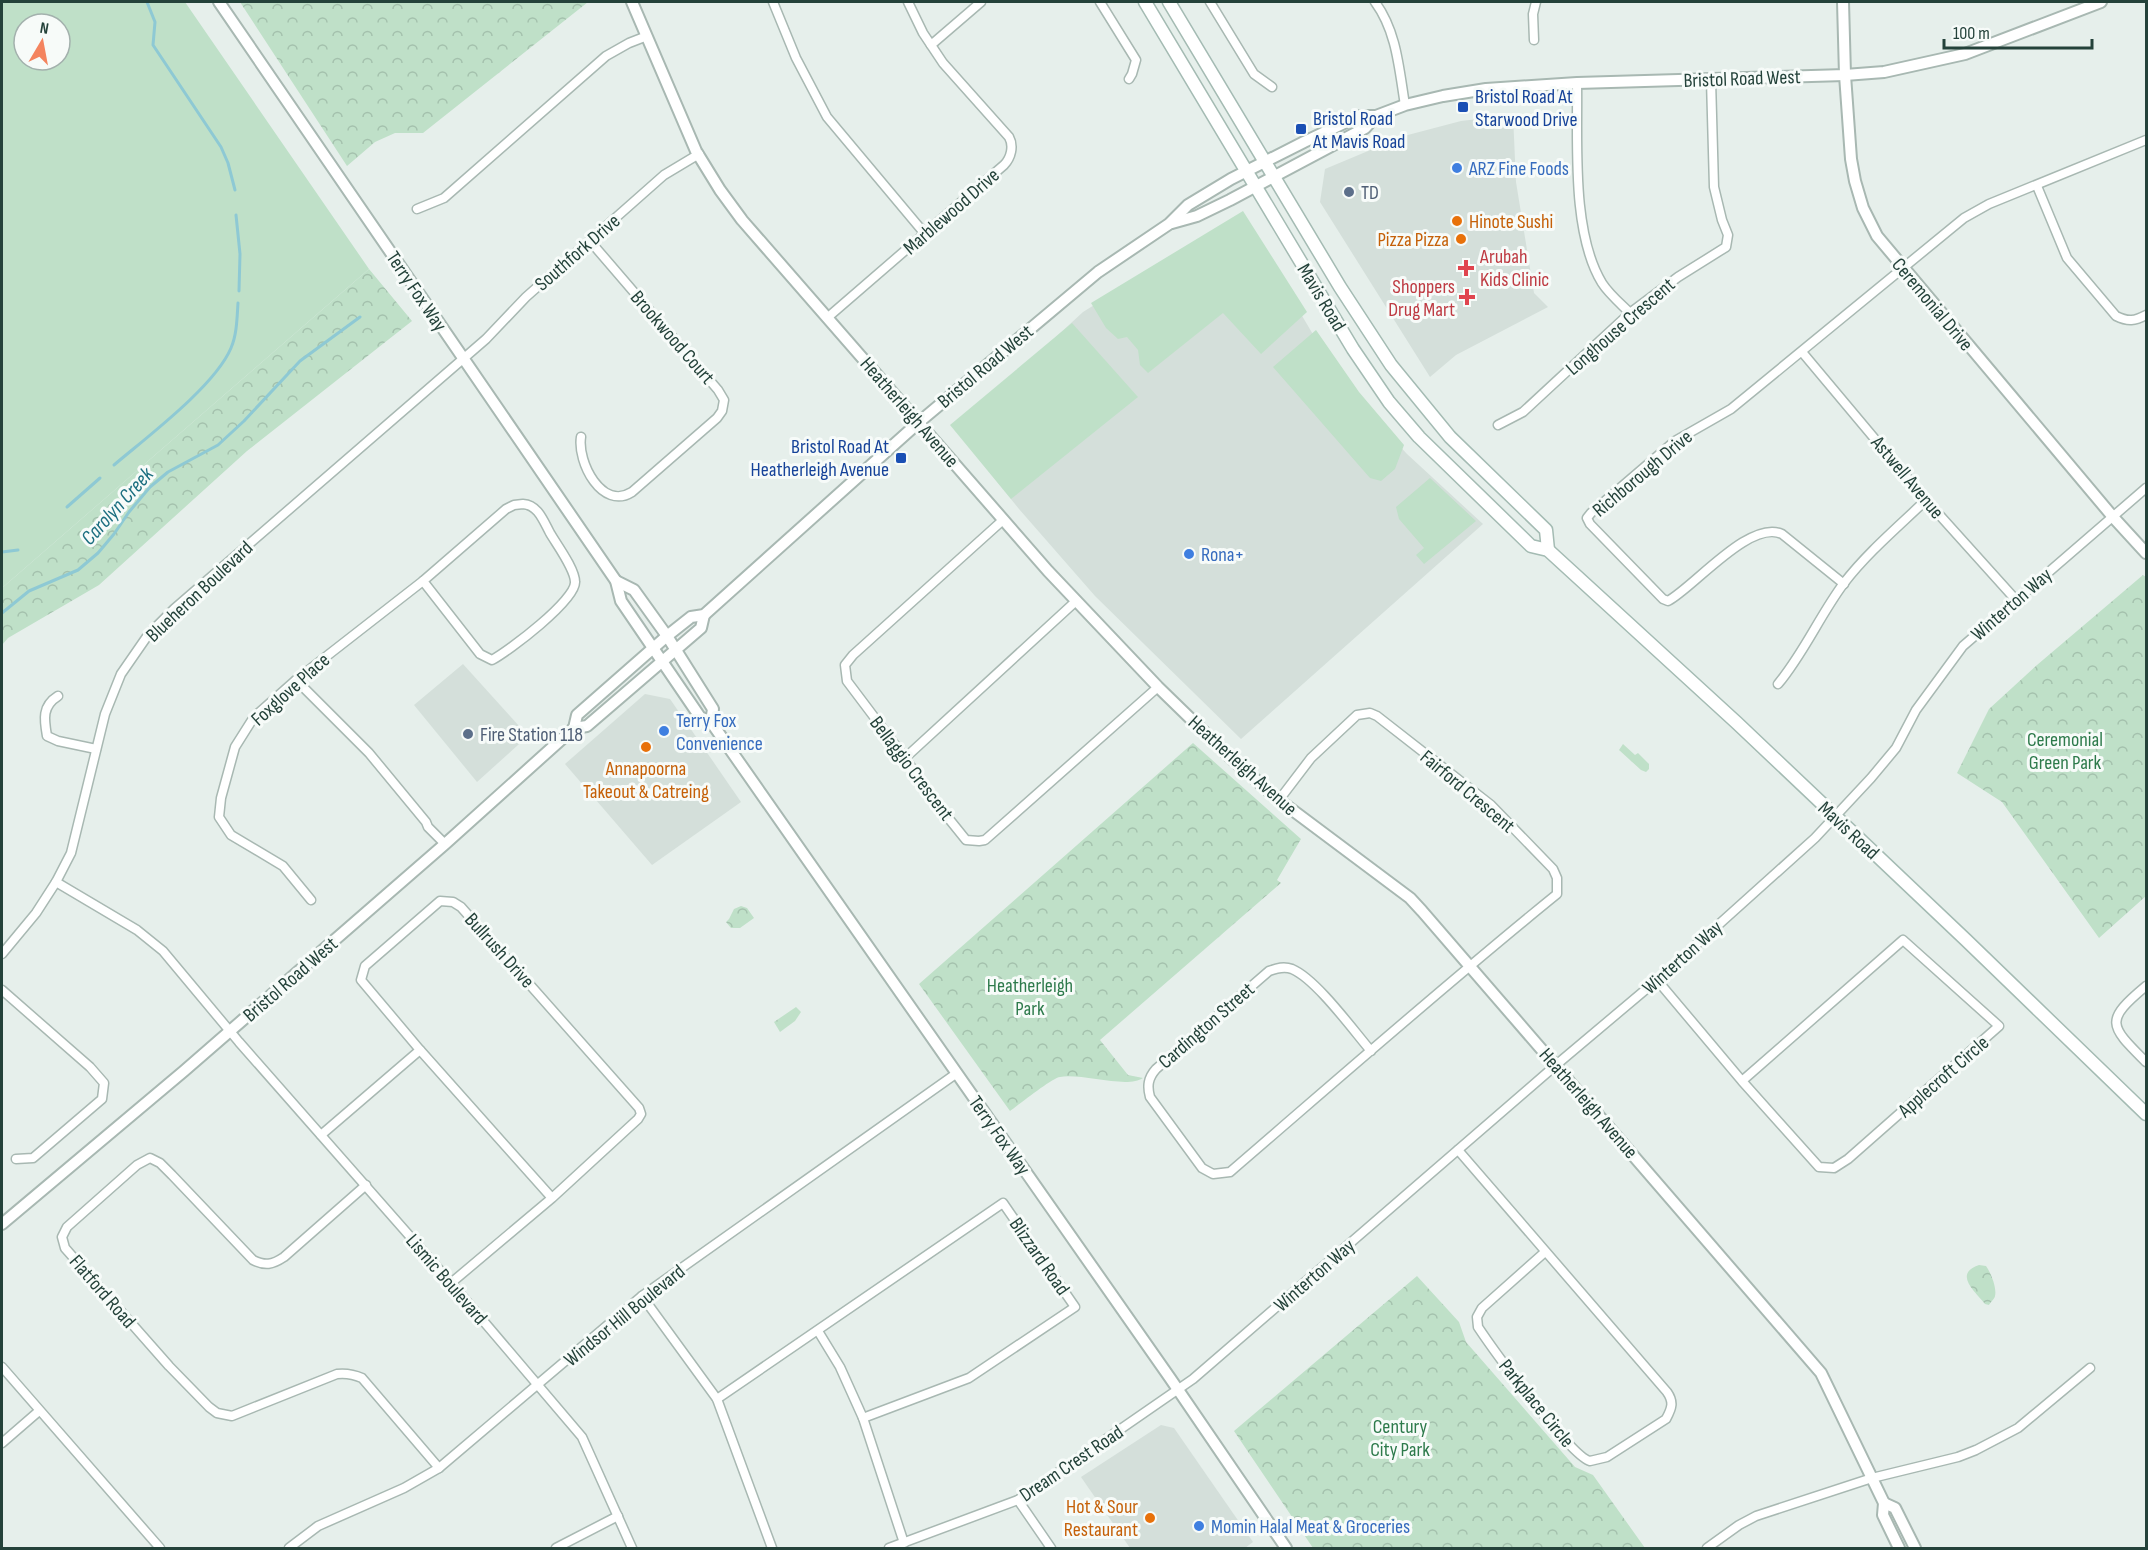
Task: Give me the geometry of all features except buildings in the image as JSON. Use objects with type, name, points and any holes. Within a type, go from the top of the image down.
[{"type":"main road","name":"Mavis Road","points":[[1145,2],[1353,349],[1389,402],[1433,452],[1531,546],[1548,550],[1737,723],[2146,1114]]},
{"type":"main road","name":"Mavis Road","points":[[1169,2],[1340,287],[1391,365],[1450,437],[1546,530],[1548,550]]},
{"type":"street","name":"Terry Fox Way","points":[[219,2],[616,581],[621,601],[700,717],[711,722],[1286,1548]]},
{"type":"street","name":"Heatherleigh Avenue","points":[[632,2],[699,154],[720,190],[742,220],[1075,602],[1232,759],[1279,800],[1410,898],[1469,965],[1821,1373],[1884,1503],[1883,1515],[1899,1548]]},
{"type":"street","points":[[773,2],[796,58],[827,117],[925,234]]},
{"type":"street","name":"Marblewood Drive","points":[[827,318],[1007,161],[1012,145],[1006,134],[943,63],[923,33],[908,2]]},
{"type":"street","points":[[931,45],[981,2]]},
{"type":"street","points":[[1100,2],[1136,60],[1129,79]]},
{"type":"street","points":[[1210,2],[1254,74],[1272,87]]},
{"type":"street","points":[[1375,2],[1394,37],[1405,105]]},
{"type":"street","points":[[1534,40],[1533,14],[1536,2]]},
{"type":"street","name":"Ceremonial Drive","points":[[1843,2],[1845,75],[1855,181],[1863,208],[1877,236],[2113,517],[2146,553]]},
{"type":"street","name":"Bristol Road West","points":[[574,728],[577,715],[653,648],[691,617],[704,615],[918,423],[1098,272],[1169,224],[1188,205],[1246,171],[1359,116],[1376,116],[1405,105],[1486,89],[1577,83],[1712,80],[1884,72],[1965,54],[2101,2]]},
{"type":"street","points":[[417,209],[444,198],[606,56],[648,36]]},
{"type":"street","name":"Longhouse Crescent","points":[[1498,425],[1523,412],[1630,313],[1677,277],[1726,247],[1728,240],[1714,187],[1712,80]]},
{"type":"street","points":[[1577,83],[1579,194],[1586,237],[1594,268],[1603,285],[1630,313]]},
{"type":"street","name":"Bristol Road West","points":[[1169,224],[1197,216],[1255,187],[1365,128],[1376,116]]},
{"type":"street","name":"Richborough Drive","points":[[1844,584],[1782,534],[1777,531],[1768,531],[1724,555],[1668,601],[1663,599],[1590,524],[1587,518],[1675,441],[1731,409],[1964,218],[1989,204],[2146,140]]},
{"type":"street","name":"Southfork Drive","points":[[463,358],[486,339],[526,297],[664,175],[699,154]]},
{"type":"street","points":[[2037,186],[2067,258],[2116,316],[2126,321],[2136,320],[2146,315]]},
{"type":"street","name":"Brookwood Court","points":[[581,437],[581,451],[585,464],[602,491],[610,496],[624,497],[717,418],[722,411],[724,400],[718,390],[590,241]]},
{"type":"street","name":"Astwell Avenue","points":[[1802,352],[1926,500],[2016,600]]},
{"type":"street","name":"Blueheron Boulevard","points":[[2,954],[36,913],[56,882],[74,843],[105,714],[120,674],[148,635],[183,601],[463,358]]},
{"type":"street","name":"Winterton Way","points":[[1178,1391],[1657,980],[1815,838],[1896,748],[1916,710],[1963,646],[2146,488]]},
{"type":"street","points":[[1778,684],[1794,665],[1844,584],[1871,551],[1926,500]]},
{"type":"street","name":"Foxglove Place","points":[[311,900],[283,866],[231,835],[219,817],[221,798],[235,747],[254,717],[296,680],[423,581],[506,509],[514,505],[528,504],[536,509],[570,567],[575,582],[567,600],[507,652],[492,660],[480,654],[423,581]]},
{"type":"street","name":"Bellaggio Crescent","points":[[1003,520],[853,655],[845,665],[847,681],[966,840],[979,842],[985,840],[1158,687]]},
{"type":"street","name":"Terry Fox Way","points":[[616,581],[634,590],[667,636],[712,709],[711,722]]},
{"type":"street","points":[[905,758],[1075,602]]},
{"type":"street","name":"Bristol Road West","points":[[2,1224],[230,1031],[574,728],[587,726],[701,628],[704,615]]},
{"type":"street","points":[[296,680],[369,753],[428,827],[445,844]]},
{"type":"street","points":[[58,696],[49,702],[45,712],[47,736],[58,741],[96,749]]},
{"type":"street","name":"Fairford Crescent","points":[[1279,800],[1311,758],[1357,715],[1370,713],[1377,716],[1491,805],[1553,869],[1557,878],[1557,894],[1469,965]]},
{"type":"street","name":"Lismic Boulevard","points":[[56,882],[136,930],[163,951],[230,1031],[451,1283],[582,1437],[632,1548]]},
{"type":"street","name":"Bullrush Drive","points":[[451,1283],[552,1198],[641,1114],[639,1107],[461,907],[453,902],[440,901],[365,966],[361,980],[552,1198]]},
{"type":"street","name":"Applecroft Circle","points":[[1657,980],[1742,1081],[1819,1167],[1834,1168],[1848,1159],[1999,1026],[1903,940],[1742,1081]]},
{"type":"street","name":"Cardington Street","points":[[1371,1051],[1317,987],[1292,969],[1280,967],[1269,971],[1156,1070],[1150,1076],[1148,1088],[1150,1097],[1202,1168],[1213,1174],[1230,1172],[1371,1051],[1469,965]]},
{"type":"street","points":[[2146,986],[2124,1005],[2117,1015],[2115,1025],[2121,1036],[2146,1062]]},
{"type":"street","points":[[2,990],[90,1066],[104,1083],[102,1099],[94,1106],[33,1158],[16,1159]]},
{"type":"street","points":[[321,1135],[420,1050]]},
{"type":"street","name":"Windsor Hill Boulevard","points":[[289,1548],[318,1526],[410,1485],[440,1468],[642,1296],[957,1074]]},
{"type":"street","name":"Parkplace Circle","points":[[1458,1150],[1671,1399],[1671,1411],[1666,1419],[1603,1459],[1590,1461],[1580,1455],[1536,1406],[1481,1333],[1476,1320],[1482,1308],[1545,1252]]},
{"type":"street","name":"Flatford Road","points":[[366,1185],[284,1257],[275,1263],[264,1265],[253,1260],[172,1175],[150,1158],[137,1165],[67,1227],[62,1237],[65,1248],[87,1273],[169,1366],[217,1413],[232,1416],[337,1374],[353,1375],[362,1378],[440,1468]]},
{"type":"street","name":"Blizzard Road","points":[[717,1399],[1003,1203],[1075,1306],[969,1378],[863,1418]]},
{"type":"street","points":[[642,1296],[717,1399],[772,1548]]},
{"type":"street","points":[[818,1331],[840,1367],[863,1418],[904,1543]]},
{"type":"street","points":[[2,1367],[160,1548]]},
{"type":"street","points":[[1707,1548],[1756,1516],[1872,1478],[1958,1457],[1976,1450],[2018,1428],[2090,1368]]},
{"type":"street","name":"Dream Crest Road","points":[[889,1548],[1018,1500],[1178,1391]]},
{"type":"street","points":[[2,1443],[39,1411]]},
{"type":"street","points":[[1018,1500],[1052,1548]]},
{"type":"street","name":"Heatherleigh Avenue","points":[[1884,1503],[1895,1509],[1916,1548]]},
{"type":"street","points":[[556,1548],[618,1516]]},
{"type":"shaded area","points":[[1513,115],[1516,182],[1534,293],[1548,307],[1456,355],[1430,377],[1320,202],[1325,169],[1404,136],[1461,121]]},
{"type":"shaded area","points":[[1216,229],[1258,241],[1321,348],[1359,402],[1407,454],[1483,524],[1241,739],[1095,596],[1019,509],[955,430],[1083,312]]},
{"type":"shaded area","points":[[463,664],[528,736],[477,782],[414,705]]},
{"type":"shaded area","points":[[645,694],[670,699],[741,802],[652,865],[565,764]]},
{"type":"shaded area","points":[[1161,1425],[1174,1428],[1253,1542],[1245,1548],[1130,1548],[1081,1477]]},
{"type":"green space","points":[[2,2],[185,2],[369,269],[2,588]]},
{"type":"green space","points":[[240,2],[588,2],[423,133],[395,133],[375,142],[347,166]]},
{"type":"green space","points":[[1243,211],[1307,312],[1261,354],[1223,313],[1148,373],[1140,365],[1138,350],[1127,337],[1118,339],[1106,328],[1091,303]]},
{"type":"green space","points":[[369,269],[412,321],[247,451],[99,585],[8,638],[2,645],[2,588]]},
{"type":"green space","points":[[1072,323],[1138,397],[1011,499],[950,425]]},
{"type":"green space","points":[[1316,330],[1359,392],[1404,445],[1395,469],[1381,481],[1370,478],[1273,367]]},
{"type":"green space","points":[[1430,478],[1476,521],[1424,564],[1416,555],[1424,548],[1399,519],[1396,507]]},
{"type":"green space","name":"Ceremonial Green Park","points":[[2143,575],[2146,577],[2146,896],[2099,938],[2002,802],[1957,773],[1989,709]]},
{"type":"green space","name":"Heatherleigh Park","points":[[1193,743],[1301,839],[1277,880],[1281,883],[1100,1040],[1128,1075],[1143,1078],[1126,1082],[1060,1077],[1043,1086],[1010,1111],[919,984]]},
{"type":"green space","points":[[1623,744],[1635,755],[1638,753],[1649,764],[1646,772],[1619,750]]},
{"type":"green space","points":[[741,906],[747,908],[754,918],[740,928],[731,928],[726,922],[734,909]]},
{"type":"green space","points":[[796,1007],[801,1012],[795,1021],[780,1032],[774,1022]]},
{"type":"green space","points":[[1979,1265],[1986,1266],[1992,1276],[1995,1297],[1989,1305],[1985,1304],[1968,1283],[1968,1273]]},
{"type":"green space","name":"Century City Park","points":[[1417,1276],[1459,1322],[1466,1342],[1575,1467],[1593,1475],[1645,1548],[1313,1548],[1234,1431]]},
{"type":"waterway","name":"Carolyn Creek","points":[[147,2],[155,22],[153,45],[221,147],[235,190]]},
{"type":"waterway","name":"Carolyn Creek","points":[[236,215],[240,254],[239,291]]},
{"type":"waterway","name":"Carolyn Creek","points":[[114,465],[179,410],[223,363],[234,337],[238,303]]},
{"type":"waterway","name":"Carolyn Creek","points":[[2,613],[29,591],[78,570],[98,553],[150,487],[168,472],[218,445],[244,421],[300,361],[360,317]]},
{"type":"waterway","name":"Carolyn Creek","points":[[67,507],[100,478]]},
{"type":"waterway","name":"Carolyn Creek","points":[[2,552],[18,550]]},
{"type":"place","name":"Bristol Road At Starwood Drive","points":[[1463,107]]},
{"type":"place","name":"Bristol Road At Mavis Road","points":[[1301,129]]},
{"type":"place","name":"ARZ Fine Foods","points":[[1457,168]]},
{"type":"place","name":"TD","points":[[1349,192]]},
{"type":"place","name":"Hinote Sushi","points":[[1457,221]]},
{"type":"place","name":"Pizza Pizza","points":[[1461,239]]},
{"type":"place","name":"Arubah Kids Clinic","points":[[1466,268]]},
{"type":"place","name":"Shoppers Drug Mart","points":[[1467,297]]},
{"type":"place","name":"Bristol Road At Heatherleigh Avenue","points":[[901,458]]},
{"type":"place","name":"Rona+","points":[[1189,554]]},
{"type":"place","name":"Terry Fox Convenience","points":[[664,731]]},
{"type":"place","name":"Fire Station 118","points":[[468,734]]},
{"type":"place","name":"Annapoorna Takeout & Catreing","points":[[646,747]]},
{"type":"place","name":"Hot & Sour Restaurant","points":[[1150,1518]]},
{"type":"place","name":"Momin Halal Meat & Groceries","points":[[1199,1526]]}]
